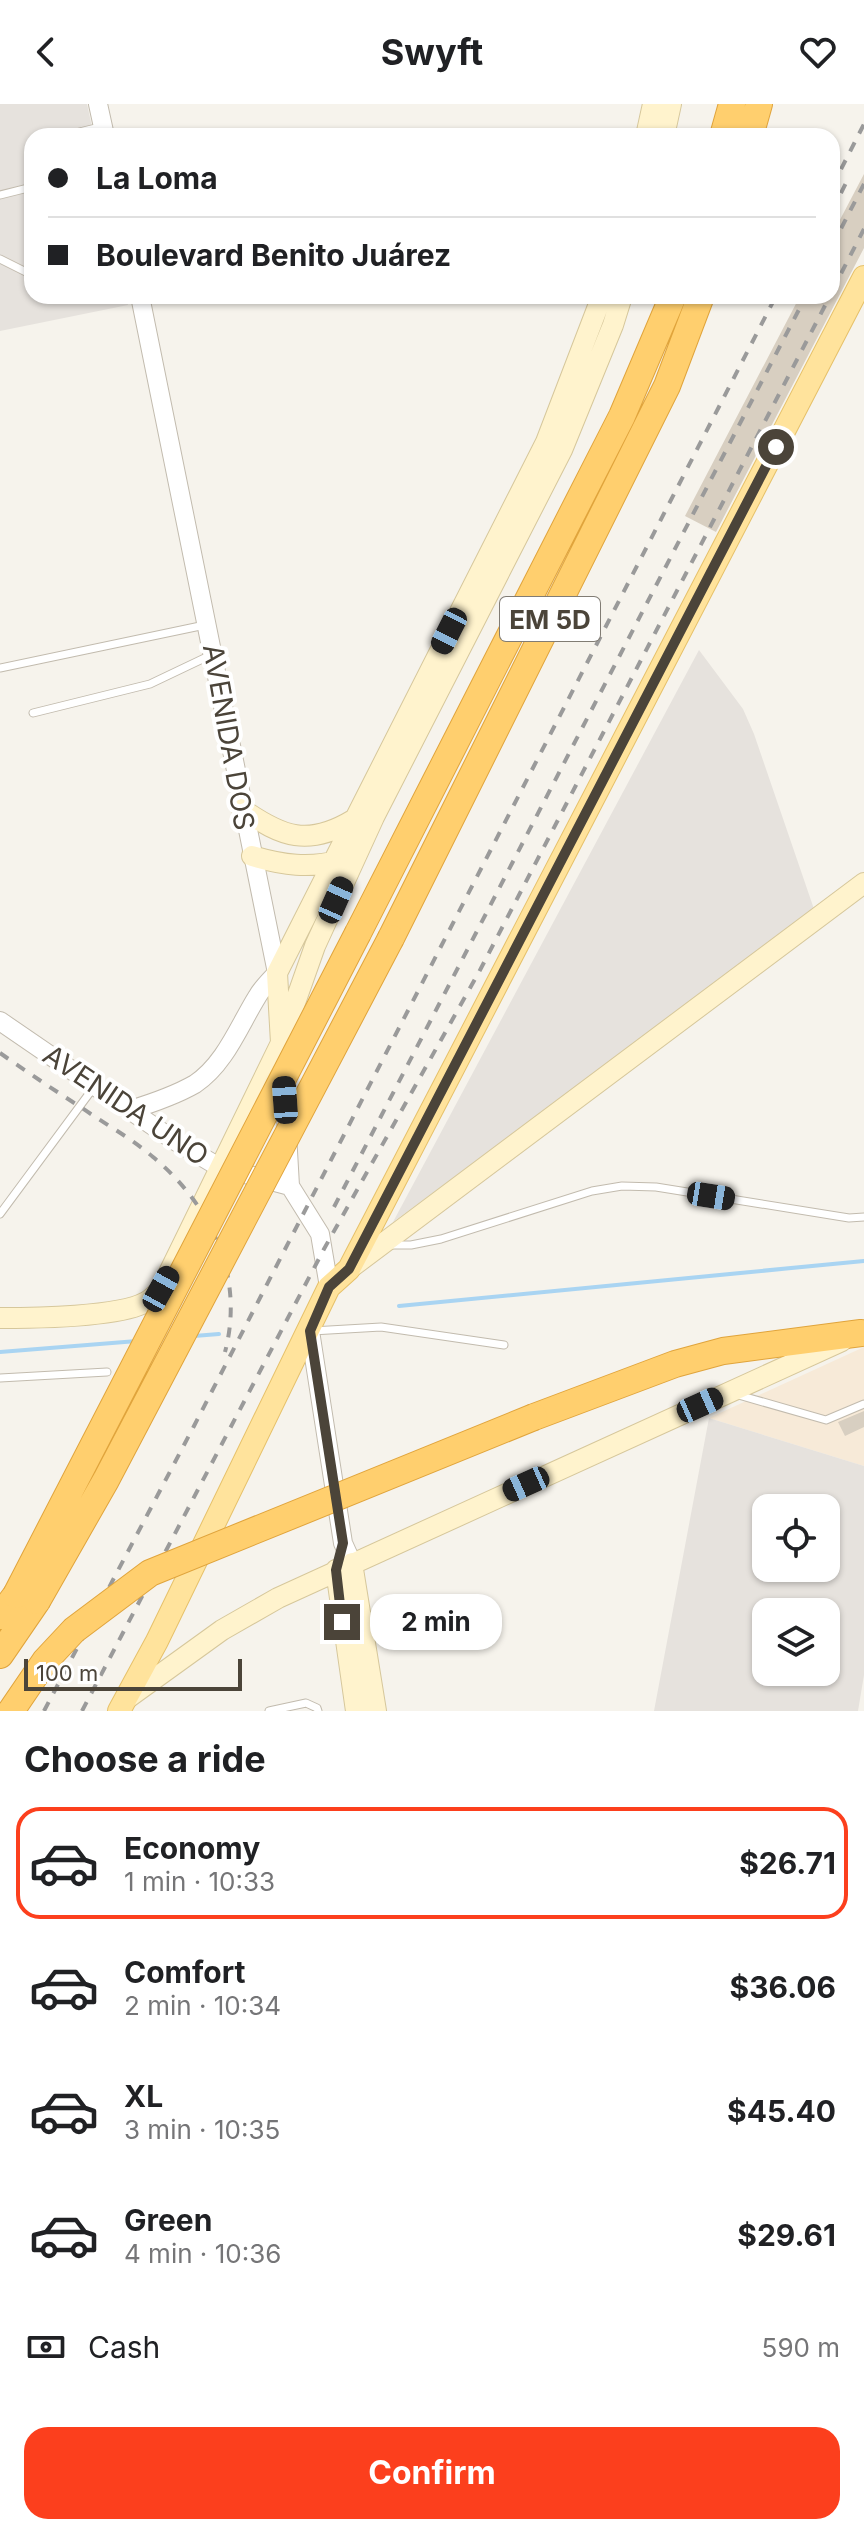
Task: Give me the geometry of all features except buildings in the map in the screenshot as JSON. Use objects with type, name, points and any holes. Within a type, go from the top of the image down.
[{"type":"highway","points":[[725,128],[732,104]]},
{"type":"highway","points":[[752,128],[759,104]]},
{"type":"highway","name":"EM 5D","points":[[0,1655],[358,933],[622,416],[670,304]]},
{"type":"highway","name":"EM 5D","points":[[0,1616],[27,1598],[106,1480],[391,938],[667,386],[698,304]]},
{"type":"highway","points":[[11,1711],[45,1661],[74,1630],[150,1573],[534,1417],[675,1364],[723,1351],[862,1332]]},
{"type":"main road","points":[[648,128],[653,104]]},
{"type":"main road","points":[[666,128],[671,104]]},
{"type":"main road","points":[[349,1269],[864,277]]},
{"type":"main road","points":[[277,973],[546,442],[599,304]]},
{"type":"main road","points":[[281,1043],[315,946],[356,855],[562,450],[620,304]]},
{"type":"main road","points":[[242,809],[276,831],[295,836],[314,837],[337,830],[353,820]]},
{"type":"main road","points":[[252,856],[297,866],[321,866],[356,855]]},
{"type":"main road","points":[[121,1706],[157,1641],[329,1287],[862,884]]},
{"type":"main road","name":"AVENIDA DOS","points":[[0,1318],[120,1310],[148,1301],[161,1289],[281,1043],[277,973]]},
{"type":"main road","points":[[121,1706],[222,1630],[278,1598],[862,1332]]},
{"type":"main road","points":[[344,1567],[356,1711]]},
{"type":"main road","points":[[344,1567],[376,1711]]},
{"type":"street","points":[[98,104],[103,128]]},
{"type":"street","name":"AVENIDA DOS","points":[[142,304],[277,973]]},
{"type":"street","points":[[130,1110],[164,1100],[197,1082],[216,1063],[236,1035],[258,993],[277,973]]},
{"type":"street","name":"AVENIDA UNO","points":[[0,1021],[175,1141],[219,1167],[290,1186]]},
{"type":"street","points":[[281,1043],[290,1186],[320,1234],[329,1287]]},
{"type":"street","points":[[310,1331],[343,1543],[344,1567]]},
{"type":"lane","points":[[0,195],[24,189]]},
{"type":"lane","points":[[0,259],[24,271]]},
{"type":"lane","points":[[0,668],[208,624]]},
{"type":"lane","points":[[33,713],[150,684],[214,653]]},
{"type":"lane","points":[[0,1214],[95,1085]]},
{"type":"lane","points":[[380,1246],[411,1245],[441,1239],[592,1191],[622,1186],[656,1187],[849,1218],[864,1217]]},
{"type":"lane","points":[[310,1331],[381,1327],[504,1345]]},
{"type":"lane","points":[[0,1378],[107,1372]]},
{"type":"lane","points":[[729,1392],[819,1419],[833,1419],[864,1404]]},
{"type":"lane","points":[[269,1711],[306,1703],[318,1711]]},
{"type":"shaded area","points":[[0,104],[87,104],[92,128],[24,128],[24,304],[128,305],[0,331]]},
{"type":"shaded area","points":[[699,650],[743,709],[815,912],[393,1222]]},
{"type":"shaded area","points":[[864,1347],[864,1466],[709,1418]]},
{"type":"shaded area","points":[[709,1418],[864,1466],[864,1675],[858,1711],[654,1711]]},
{"type":"waterway","points":[[399,1306],[864,1261]]},
{"type":"waterway","points":[[194,1336],[219,1334]]},
{"type":"waterway","points":[[0,1352],[137,1341]]},
{"type":"railway","points":[[840,171],[864,124]]},
{"type":"railway","points":[[840,195],[849,177]]},
{"type":"railway","points":[[840,230],[864,184]]},
{"type":"railway","points":[[840,276],[864,229]]},
{"type":"railway","points":[[44,1711],[772,304]]},
{"type":"railway","points":[[334,1207],[802,304]]},
{"type":"railway","points":[[82,1711],[324,1249],[479,972],[826,304]]},
{"type":"railway","points":[[0,1053],[145,1150],[192,1197],[207,1220],[226,1270],[230,1324],[225,1352]]},
{"type":"route","points":[[342,1622],[336,1570],[343,1543],[310,1331],[329,1287],[349,1269],[776,447]]}]
